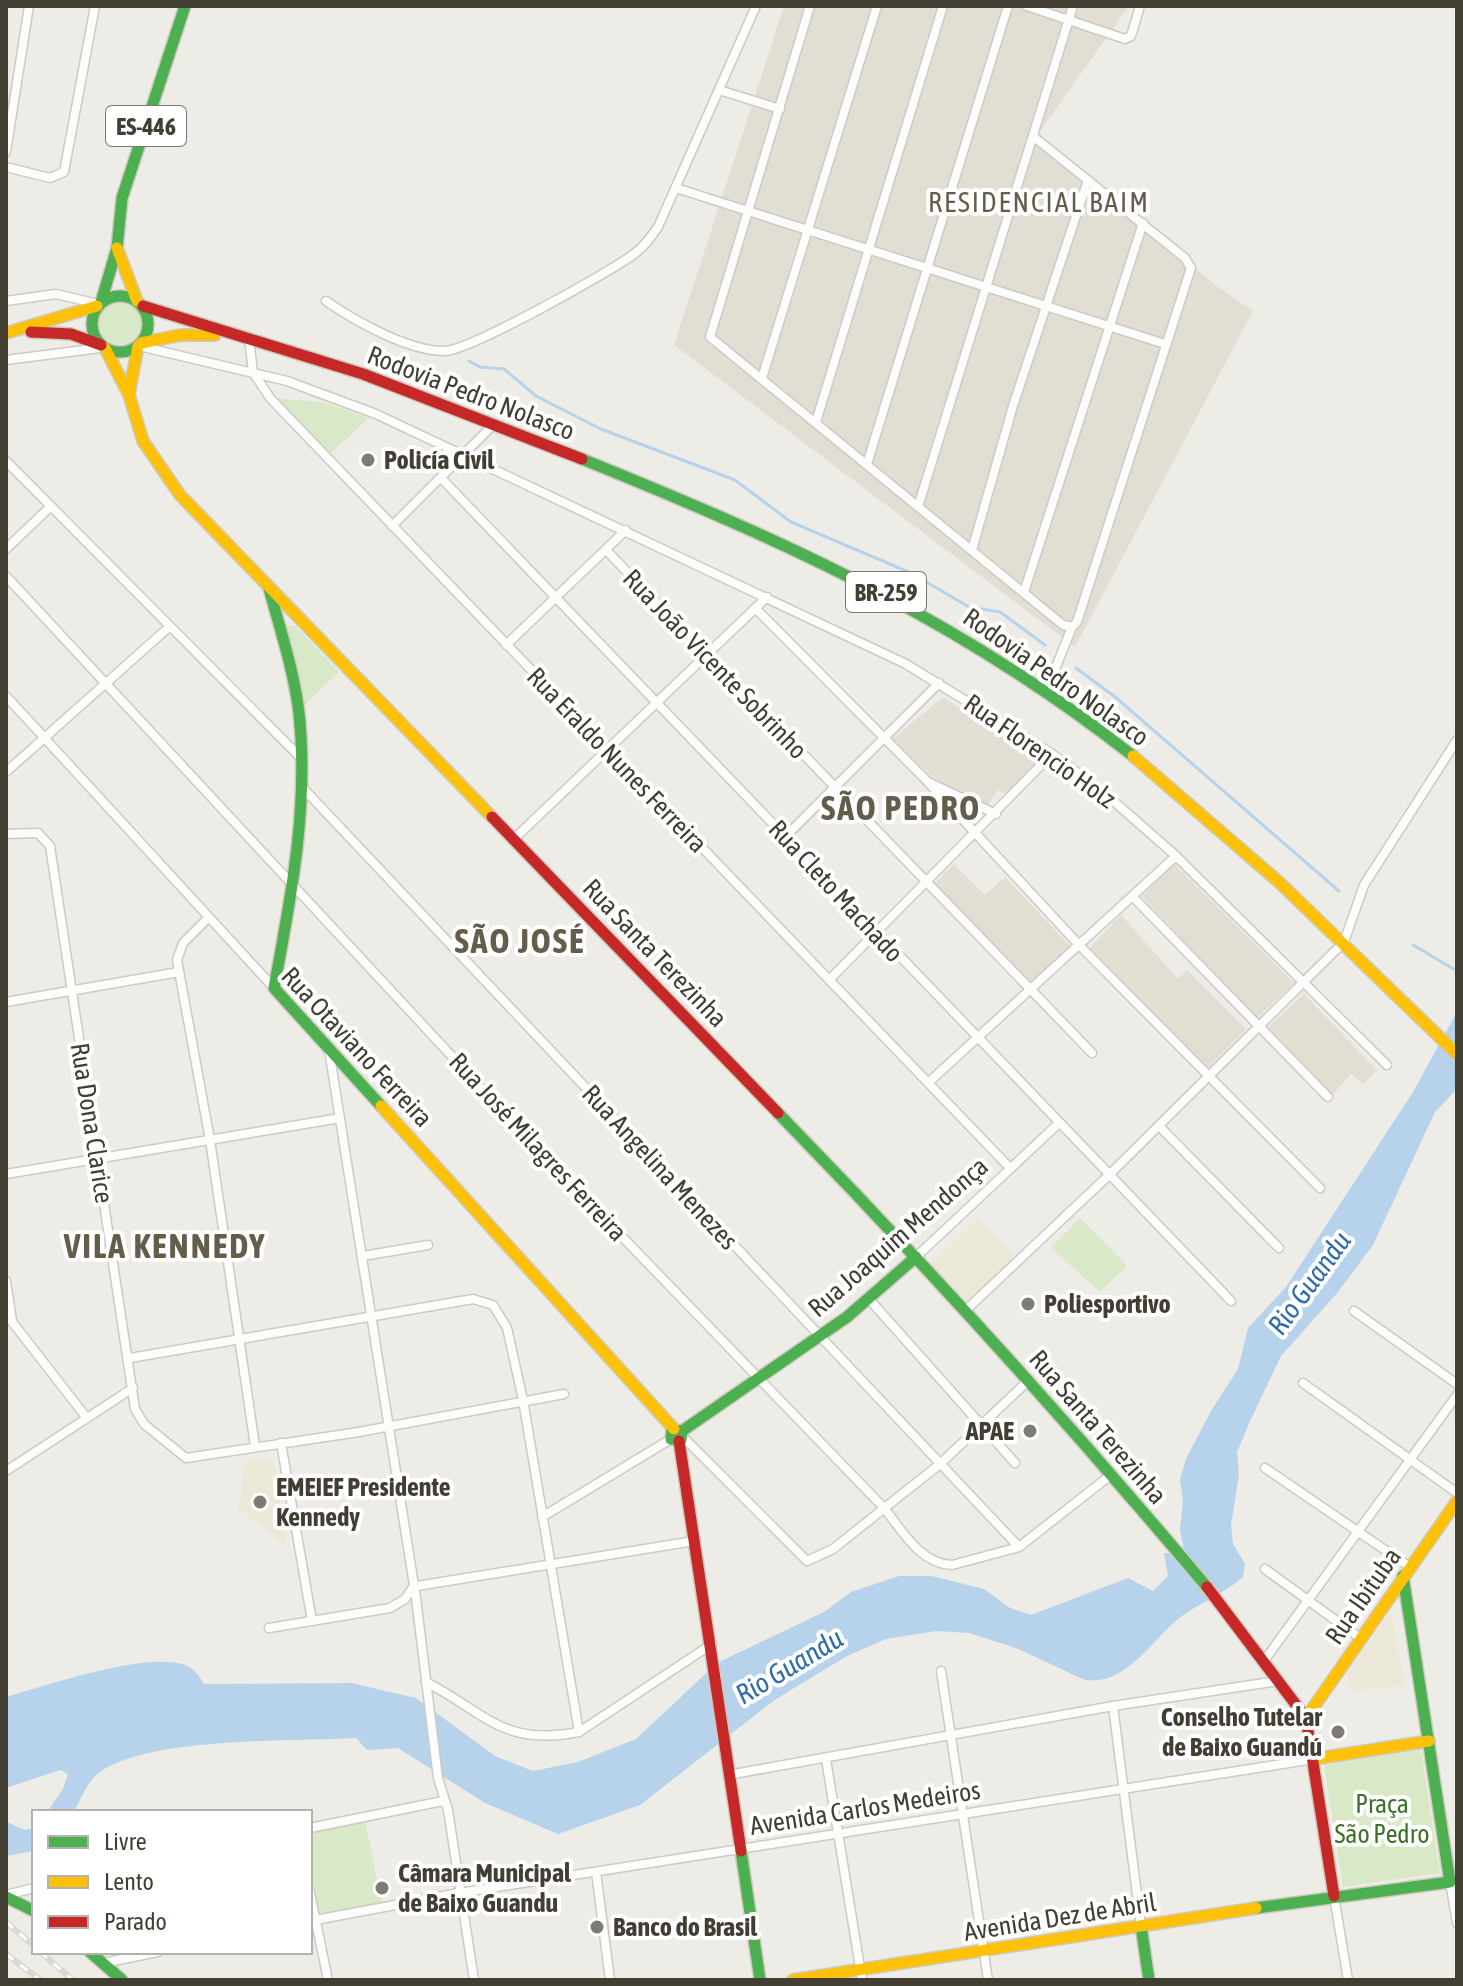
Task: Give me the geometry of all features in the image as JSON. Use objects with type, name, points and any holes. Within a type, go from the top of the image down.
[{"type":"main road","name":"ES-446","points":[[99,304],[117,248],[122,198],[185,6]]},
{"type":"main road","name":"ES-446","points":[[117,248],[140,304]]},
{"type":"main road","points":[[6,333],[99,304],[118,295],[140,304],[149,321],[140,345],[129,395]]},
{"type":"main road","points":[[99,304],[93,331],[103,347]]},
{"type":"main road","name":"Rodovia Pedro Nolasco","points":[[140,304],[330,363],[494,424],[795,548],[882,590],[959,634],[1046,692],[1169,782],[1344,942],[1457,1054]]},
{"type":"main road","points":[[19,331],[71,334],[122,352],[140,345]]},
{"type":"main road","name":"Rodovia Pedro Nolasco","points":[[140,345],[181,335],[244,338]]},
{"type":"main road","name":"Rua Santa Terezinha","points":[[103,347],[129,395],[143,441],[162,473],[269,588],[966,1310],[1164,1535],[1222,1605],[1306,1718]]},
{"type":"main road","points":[[269,588],[298,712],[301,758],[292,880],[274,988]]},
{"type":"main road","points":[[277,620],[296,615]]},
{"type":"main road","name":"Rua Otaviano Ferreira","points":[[274,988],[678,1435]]},
{"type":"main road","name":"Rua Joaquim Mendonça","points":[[678,1435],[757,1376],[820,1336],[869,1299],[916,1257]]},
{"type":"main road","points":[[678,1435],[713,1649],[725,1754],[760,1980]]},
{"type":"main road","name":"Rua Ibituba","points":[[1306,1718],[1457,1501]]},
{"type":"main road","points":[[1406,1572],[1450,1882]]},
{"type":"main road","points":[[1306,1718],[1334,1896]]},
{"type":"main road","name":"Avenida Carlos Medeiros","points":[[1314,1759],[1429,1741]]},
{"type":"main road","name":"Avenida Dez de Abril","points":[[793,1980],[861,1975],[1141,1926],[1334,1896],[1450,1882]]},
{"type":"main road","points":[[6,1896],[32,1910]]},
{"type":"main road","points":[[1141,1926],[1149,1980]]},
{"type":"main road","points":[[92,1954],[122,1980]]},
{"type":"street","points":[[6,152],[29,6]]},
{"type":"street","points":[[6,167],[50,178],[64,172],[95,6]]},
{"type":"street","points":[[326,301],[355,321],[418,346],[448,352],[600,278],[637,252],[658,227],[756,6]]},
{"type":"street","points":[[810,6],[709,333],[717,344],[1063,625],[1072,627]]},
{"type":"street","points":[[762,378],[877,6]]},
{"type":"street","points":[[816,422],[943,6]]},
{"type":"street","points":[[867,464],[1008,6]]},
{"type":"street","points":[[1027,6],[1129,39],[1136,7]]},
{"type":"street","points":[[918,507],[1073,6]]},
{"type":"street","points":[[719,90],[780,109]]},
{"type":"street","points":[[1034,137],[1191,265],[1077,622],[1072,627],[1046,692]]},
{"type":"street","points":[[972,550],[1013,406],[1088,180]]},
{"type":"street","points":[[676,188],[1165,344]]},
{"type":"street","points":[[1024,592],[1143,223]]},
{"type":"street","points":[[6,301],[56,294],[99,304]]},
{"type":"street","name":"Rua Eraldo Nunes Ferreira","points":[[244,338],[253,372],[270,398],[831,978],[1010,1168]]},
{"type":"street","name":"Rua Florencio Holz","points":[[140,345],[253,372],[352,404],[767,597],[939,683],[1052,754],[1101,790],[1176,856],[1387,1065]]},
{"type":"street","points":[[6,360],[103,347]]},
{"type":"street","points":[[392,526],[466,456],[494,424]]},
{"type":"street","points":[[6,461],[168,628],[301,758]]},
{"type":"street","name":"Rua Cleto Machado","points":[[442,479],[978,1041],[1231,1301]]},
{"type":"street","points":[[6,549],[50,507]]},
{"type":"street","points":[[506,645],[626,530]]},
{"type":"street","name":"Rua João Vicente Sobrinho","points":[[606,550],[833,789],[1092,1053]]},
{"type":"street","name":"Rua José Milagres Ferreira","points":[[6,576],[292,880],[550,1162],[884,1508],[924,1555],[941,1565],[961,1563],[1019,1547],[1112,1474]]},
{"type":"street","points":[[514,839],[767,597]]},
{"type":"street","points":[[755,608],[928,782],[1080,946],[1320,1188]]},
{"type":"street","points":[[6,772],[168,628]]},
{"type":"street","points":[[785,837],[939,683]]},
{"type":"street","name":"Rua Otaviano Ferreira","points":[[6,696],[274,988]]},
{"type":"street","points":[[966,1310],[1210,1077],[1344,942],[1364,885],[1457,740]]},
{"type":"street","points":[[831,978],[1052,754]]},
{"type":"street","points":[[928,782],[996,814]]},
{"type":"street","name":"Rua Angelina Menezes","points":[[301,787],[1019,1547]]},
{"type":"street","name":"Rua Dona Clarice","points":[[6,834],[38,833],[50,846],[70,990],[139,1417],[180,1455],[193,1457],[255,1446]]},
{"type":"street","points":[[929,1082],[978,1041],[1176,856]]},
{"type":"street","points":[[1134,898],[1328,1097]]},
{"type":"street","points":[[208,918],[178,950],[179,972],[210,1140],[255,1446],[390,1426],[564,1394]]},
{"type":"street","points":[[6,1002],[179,972]]},
{"type":"street","points":[[329,1049],[390,1426],[438,1778],[448,1810],[474,1980]]},
{"type":"street","points":[[6,1174],[340,1118]]},
{"type":"street","name":"Rua Joaquim Mendonça","points":[[916,1257],[1059,1123]]},
{"type":"street","points":[[1159,1126],[1279,1248]]},
{"type":"street","points":[[363,1256],[428,1245]]},
{"type":"street","points":[[6,1281],[9,1318],[86,1417]]},
{"type":"street","points":[[130,1358],[372,1319],[473,1299],[493,1305],[507,1328],[523,1400],[579,1732]]},
{"type":"street","points":[[869,1299],[1015,1463]]},
{"type":"street","points":[[1354,1311],[1457,1384]]},
{"type":"street","points":[[884,1508],[940,1464],[1028,1381]]},
{"type":"street","points":[[1303,1383],[1457,1493]]},
{"type":"street","points":[[6,1471],[133,1388]]},
{"type":"street","points":[[1264,1661],[1457,1395]]},
{"type":"street","name":"Rua Otaviano Ferreira","points":[[678,1435],[807,1561],[824,1554],[884,1508]]},
{"type":"street","name":"Rua Joaquim Mendonça","points":[[542,1517],[678,1435]]},
{"type":"street","points":[[281,1443],[312,1621]]},
{"type":"street","points":[[1265,1468],[1357,1530],[1406,1572]]},
{"type":"street","points":[[269,1628],[390,1608],[405,1599],[413,1587],[549,1562],[694,1541]]},
{"type":"street","points":[[1265,1569],[1360,1638]]},
{"type":"street","points":[[426,1682],[507,1730],[554,1737],[579,1732],[713,1649]]},
{"type":"street","points":[[941,1671],[960,1814],[988,1980]]},
{"type":"street","points":[[728,1775],[1113,1706],[1278,1681]]},
{"type":"street","points":[[1113,1706],[1141,1926]]},
{"type":"street","points":[[826,1759],[861,1975]]},
{"type":"street","name":"Avenida Carlos Medeiros","points":[[313,1921],[459,1893],[1126,1791],[1314,1759]]},
{"type":"street","points":[[312,1828],[443,1801]]},
{"type":"street","points":[[596,1872],[610,1980]]},
{"type":"street","points":[[1450,1882],[1457,1923]]},
{"type":"street","points":[[6,1896],[32,1889]]},
{"type":"street","points":[[1334,1896],[1348,1980]]},
{"type":"street","points":[[313,1921],[328,1980]]},
{"type":"street","points":[[103,1963],[148,1954]]},
{"type":"shaded area","points":[[784,6],[1129,6],[1036,137],[1218,287],[1253,311],[1075,647],[674,345]]},
{"type":"shaded area","points":[[943,697],[1039,761],[1007,795],[998,790],[986,808],[944,786],[891,740]]},
{"type":"shaded area","points":[[954,864],[985,895],[1005,877],[1071,947],[1030,986],[933,885]]},
{"type":"shaded area","points":[[1174,864],[1294,983],[1256,1019],[1142,896]]},
{"type":"shaded area","points":[[1121,915],[1178,979],[1187,970],[1246,1029],[1207,1069],[1087,951]]},
{"type":"shaded area","points":[[1304,994],[1377,1070],[1363,1084],[1351,1074],[1331,1097],[1264,1031]]},
{"type":"shaded area","points":[[978,1218],[1017,1258],[969,1304],[930,1265]]},
{"type":"shaded area","name":"EMEIEF Presidente Kennedy","points":[[273,1459],[287,1546],[237,1508],[242,1496],[243,1462]]},
{"type":"shaded area","points":[[1391,1611],[1405,1685],[1350,1692],[1347,1672]]},
{"type":"green space","points":[[120,300],[136,306],[142,322],[136,338],[120,344],[104,338],[98,322],[104,306]]},
{"type":"green space","points":[[273,398],[322,402],[369,418],[331,453]]},
{"type":"green space","points":[[281,625],[295,626],[339,672],[303,706]]},
{"type":"green space","points":[[1080,1218],[1127,1266],[1100,1292],[1051,1248]]},
{"type":"green space","name":"Praça São Pedro","points":[[1421,1750],[1440,1873],[1343,1887],[1324,1765]]},
{"type":"green space","points":[[365,1820],[382,1904],[317,1916],[312,1890],[312,1831]]},
{"type":"water","name":"Rio Guandu","points":[[1457,1012],[1457,1089],[1435,1112],[1373,1245],[1338,1292],[1281,1356],[1237,1452],[1239,1475],[1231,1525],[1233,1544],[1245,1564],[1243,1577],[1174,1622],[1140,1657],[1115,1675],[1101,1680],[1085,1680],[1016,1648],[969,1633],[936,1631],[886,1639],[847,1656],[776,1699],[640,1805],[558,1834],[485,1803],[398,1748],[367,1750],[356,1738],[224,1743],[154,1752],[101,1771],[88,1784],[75,1810],[48,1810],[63,1789],[68,1774],[60,1770],[6,1788],[6,1697],[120,1666],[165,1662],[182,1664],[197,1674],[204,1684],[351,1683],[416,1698],[495,1756],[533,1771],[578,1762],[636,1739],[717,1663],[824,1612],[851,1592],[899,1576],[932,1576],[984,1589],[1010,1608],[1031,1615],[1128,1578],[1153,1591],[1168,1576],[1164,1553],[1185,1555],[1180,1529],[1183,1502],[1180,1479],[1186,1459],[1211,1411],[1238,1369],[1248,1328],[1286,1287],[1413,1092]]},
{"type":"water","points":[[7,1822],[25,1830],[32,1828],[32,1851],[6,1856]]},
{"type":"waterway","points":[[469,361],[480,367],[504,369],[536,396],[601,429],[735,480],[791,522],[911,573],[969,607],[1000,612],[1045,645]]},
{"type":"waterway","points":[[1076,668],[1114,696],[1339,891]]},
{"type":"waterway","points":[[1413,945],[1457,971]]},
{"type":"railway","points":[[6,1922],[32,1944]]},
{"type":"railway","points":[[6,1954],[40,1980]]},
{"type":"railway","points":[[42,1954],[73,1980]]},
{"type":"traffic: fast","points":[[101,302],[117,248],[122,198],[185,6]]},
{"type":"traffic: fast","points":[[120,296],[140,304],[148,324],[140,344],[120,352],[100,344],[92,324],[100,304],[120,296]]},
{"type":"traffic: fast","points":[[582,459],[800,553],[936,623],[1068,707],[1133,756]]},
{"type":"traffic: fast","points":[[269,588],[294,682],[299,713],[302,782],[297,851],[274,988],[381,1106]]},
{"type":"traffic: fast","points":[[778,1113],[997,1346],[1207,1587]]},
{"type":"traffic: fast","points":[[682,1431],[672,1430],[671,1439],[681,1440],[682,1431],[847,1317],[916,1257]]},
{"type":"traffic: fast","points":[[1256,1908],[1450,1882],[1403,1576]]},
{"type":"traffic: fast","points":[[741,1851],[760,1980]]},
{"type":"traffic: fast","points":[[6,1897],[32,1910]]},
{"type":"traffic: fast","points":[[1141,1926],[1149,1980]]},
{"type":"traffic: fast","points":[[92,1954],[122,1980]]},
{"type":"traffic: slow","points":[[117,248],[137,301]]},
{"type":"traffic: slow","points":[[6,333],[97,306]]},
{"type":"traffic: slow","points":[[141,343],[181,335],[215,335]]},
{"type":"traffic: slow","points":[[129,394],[138,346]]},
{"type":"traffic: slow","points":[[105,348],[129,395],[143,441],[180,495],[492,817]]},
{"type":"traffic: slow","points":[[1133,756],[1280,883],[1457,1054]]},
{"type":"traffic: slow","points":[[381,1106],[674,1429]]},
{"type":"traffic: slow","points":[[1306,1718],[1457,1501]]},
{"type":"traffic: slow","points":[[1314,1759],[1429,1741]]},
{"type":"traffic: slow","points":[[793,1980],[1256,1908]]},
{"type":"traffic: jam","points":[[143,306],[363,374],[582,459]]},
{"type":"traffic: jam","points":[[31,332],[71,334],[101,345]]},
{"type":"traffic: jam","points":[[492,817],[778,1113]]},
{"type":"traffic: jam","points":[[679,1441],[741,1851]]},
{"type":"traffic: jam","points":[[1207,1587],[1306,1718],[1334,1896]]},
{"type":"place","name":"Policía Civil","points":[[368,460]]},
{"type":"place","name":"Poliesportivo","points":[[1028,1304]]},
{"type":"place","name":"APAE","points":[[1030,1431]]},
{"type":"place","name":"EMEIEF Presidente Kennedy","points":[[260,1502]]},
{"type":"place","name":"Conselho Tutelar de Baixo Guandú","points":[[1338,1732]]},
{"type":"place","name":"Câmara Municipal de Baixo Guandu","points":[[382,1888]]},
{"type":"place","name":"Banco do Brasil","points":[[597,1927]]},
{"type":"district","name":"RESIDENCIAL BAIM","points":[[1039,202]]},
{"type":"district","name":"SÃO PEDRO","points":[[901,807]]},
{"type":"district","name":"SÃO JOSÉ","points":[[520,940]]},
{"type":"district","name":"VILA KENNEDY","points":[[165,1245]]}]
